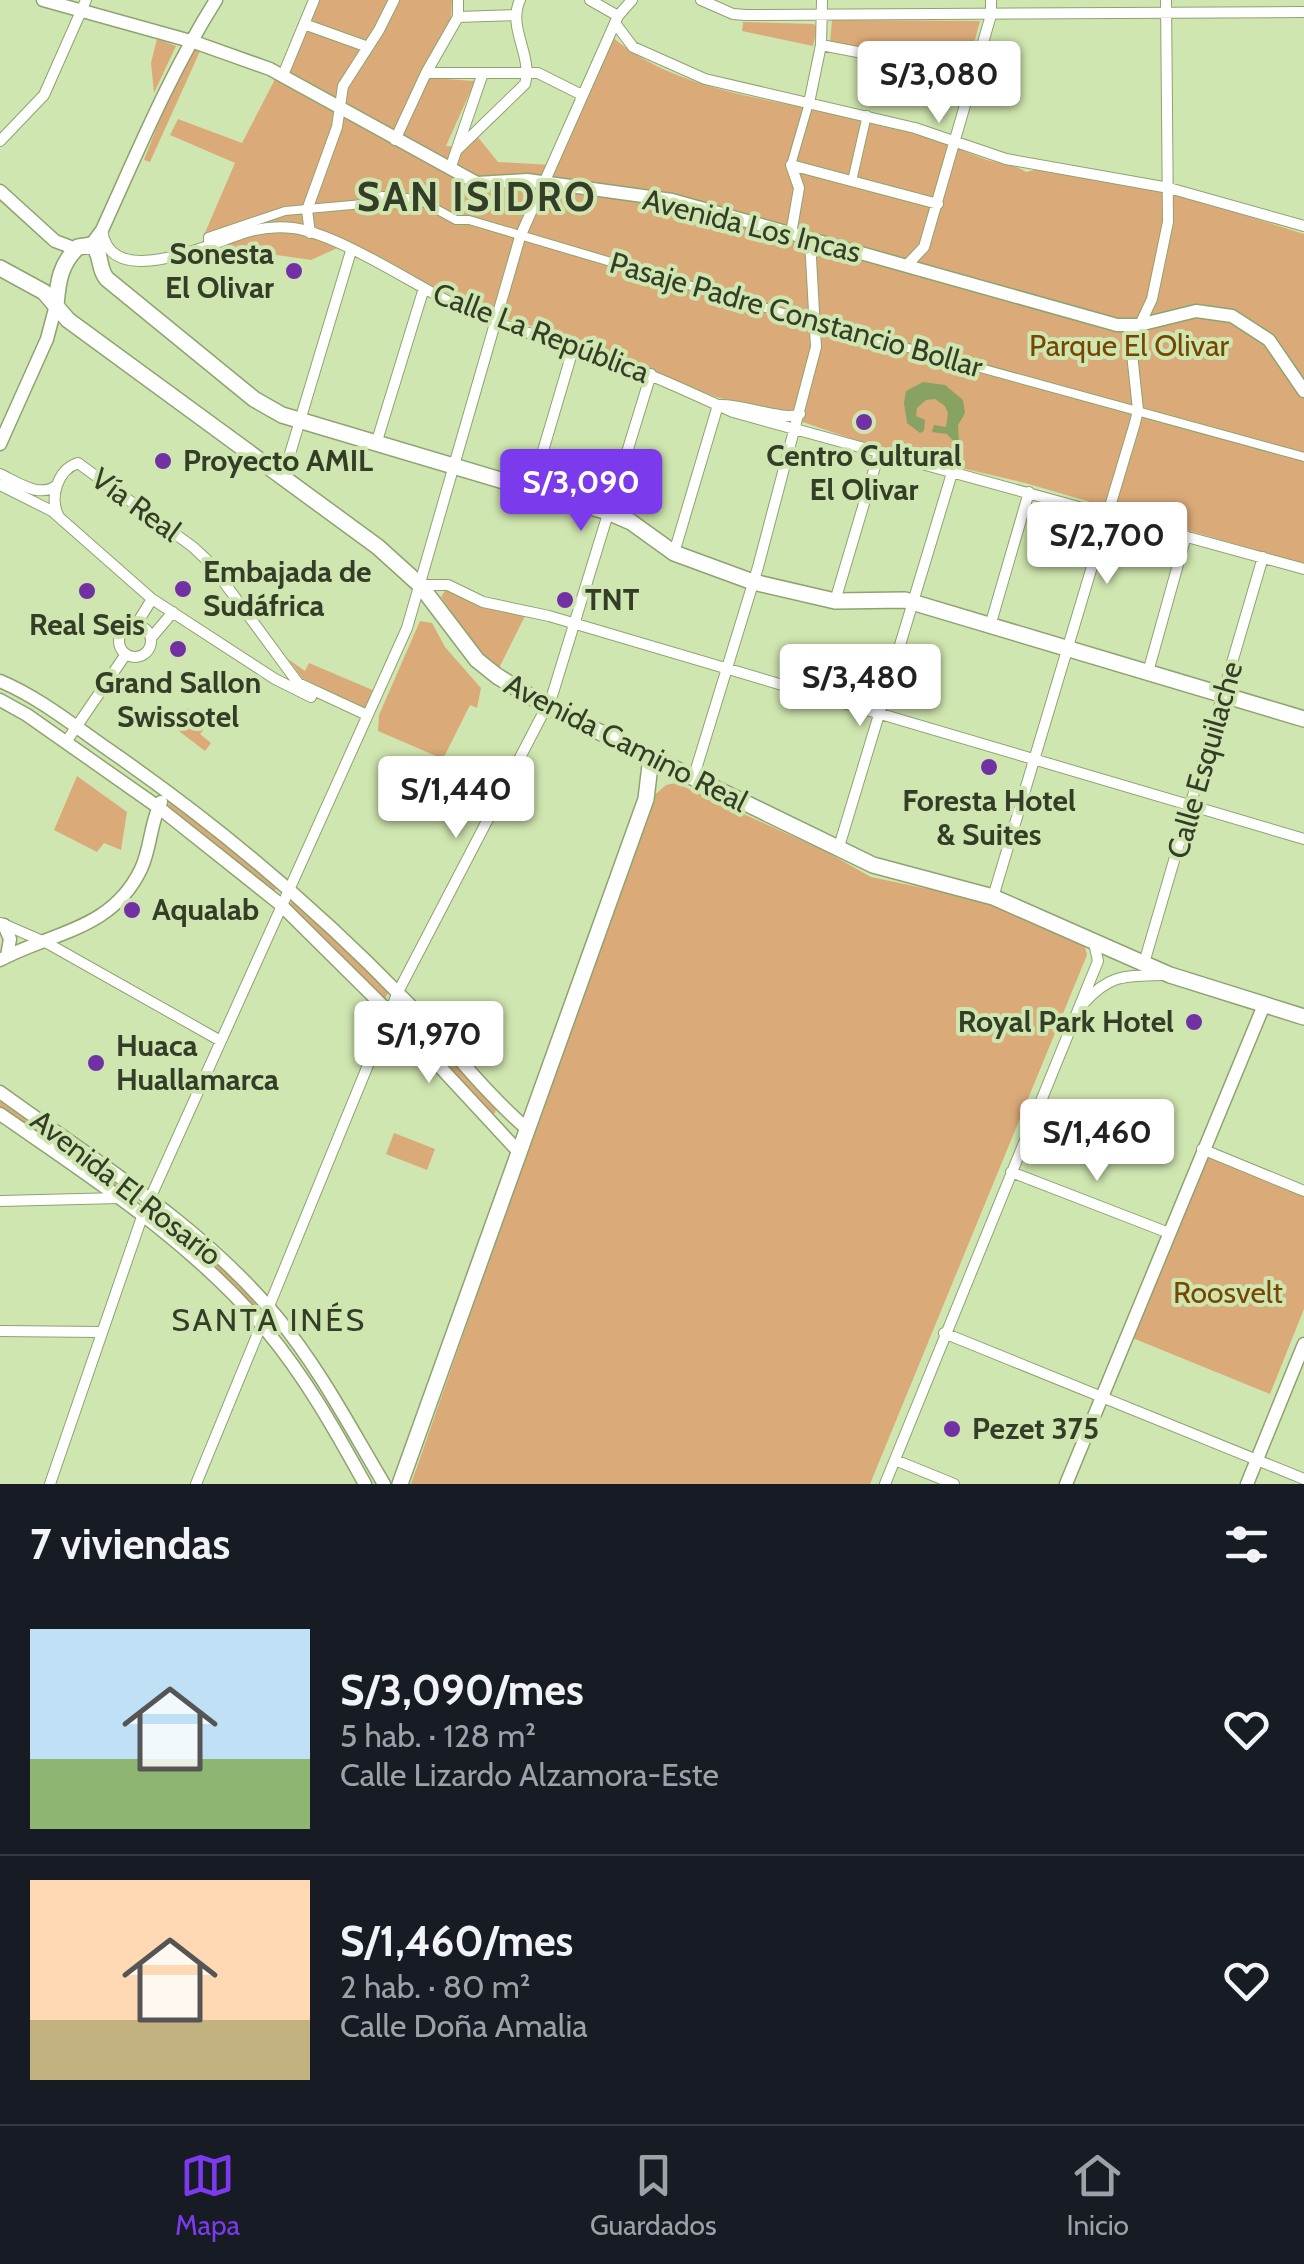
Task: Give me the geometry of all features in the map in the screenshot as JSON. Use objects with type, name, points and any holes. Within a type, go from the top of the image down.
[{"type":"main road","points":[[56,305],[60,274],[83,247],[98,250],[104,275],[254,399],[300,422],[608,512],[631,522],[674,553],[754,582],[835,601],[913,602],[1304,719]]},
{"type":"main road","points":[[104,275],[105,261],[119,256]]},
{"type":"main road","name":"Avenida Camino Real","points":[[0,268],[44,292],[68,320],[378,547],[420,585],[477,660],[548,707],[838,850],[890,871],[992,897],[1170,975],[1304,1015]]},
{"type":"main road","points":[[400,1484],[646,799],[650,756]]},
{"type":"main road","points":[[646,799],[662,783],[688,776]]},
{"type":"street","name":"Avenida Los Incas","points":[[43,0],[84,6],[283,75],[395,140],[482,184],[522,180],[672,200],[1117,325],[1139,326],[1196,311],[1232,316],[1268,340],[1304,392]]},
{"type":"street","points":[[0,191],[55,241],[83,247],[102,230],[158,104],[216,0]]},
{"type":"street","points":[[283,75],[314,0]]},
{"type":"street","points":[[102,230],[106,246],[119,256],[154,261],[254,230],[310,232],[308,210],[341,109],[343,86],[394,0]]},
{"type":"street","points":[[395,140],[458,17],[458,0]]},
{"type":"street","points":[[458,149],[526,84],[528,73],[515,15],[520,0]]},
{"type":"street","points":[[590,0],[617,20],[633,47],[723,84],[915,128],[1020,162],[1168,188],[1304,226]]},
{"type":"street","points":[[50,1484],[142,1214],[395,658],[456,466],[520,237],[617,20],[632,0]]},
{"type":"street","points":[[700,0],[737,14],[1304,12]]},
{"type":"street","points":[[736,0],[737,14]]},
{"type":"street","points":[[790,234],[798,200],[792,164],[821,45],[822,0]]},
{"type":"street","points":[[907,265],[924,247],[938,204],[991,15],[991,0]]},
{"type":"street","points":[[992,897],[1138,410],[1130,349],[1154,290],[1168,222],[1166,0]]},
{"type":"street","points":[[0,142],[44,95],[84,6]]},
{"type":"street","points":[[458,17],[515,15]]},
{"type":"street","points":[[304,24],[368,46]]},
{"type":"street","points":[[821,45],[974,74]]},
{"type":"street","points":[[426,73],[528,73],[545,76],[582,95]]},
{"type":"street","points":[[450,169],[483,73]]},
{"type":"street","points":[[852,181],[867,116]]},
{"type":"street","points":[[792,164],[938,204]]},
{"type":"street","name":"Pasaje Padre Constancio Bollar","points":[[208,247],[208,237],[285,210],[363,204],[382,196],[418,199],[456,220],[468,220],[817,323],[1304,456]]},
{"type":"street","name":"Calle La República","points":[[310,232],[497,322],[651,374],[718,405],[796,430],[1304,568]]},
{"type":"street","points":[[688,776],[728,670],[816,347],[810,240]]},
{"type":"street","points":[[283,478],[351,251]]},
{"type":"street","points":[[376,444],[424,288]]},
{"type":"street","points":[[0,444],[47,339],[56,305]]},
{"type":"street","points":[[532,488],[574,346]]},
{"type":"street","points":[[196,1484],[398,992],[548,707],[651,374]]},
{"type":"street","name":"Calle La República","points":[[718,405],[736,404],[787,418],[800,414]]},
{"type":"street","points":[[674,553],[718,405]]},
{"type":"street","points":[[835,601],[879,453]]},
{"type":"street","name":"Vía Real","points":[[59,517],[53,501],[57,485],[69,466],[79,464],[194,547],[216,570],[303,686],[366,718]]},
{"type":"street","points":[[838,850],[952,473]]},
{"type":"street","name":"Vía Real","points":[[0,474],[38,490],[49,491],[57,485]]},
{"type":"street","points":[[0,485],[59,517],[152,598],[275,679],[366,718]]},
{"type":"street","points":[[990,626],[1030,492]]},
{"type":"street","points":[[1148,672],[1186,536]]},
{"type":"street","name":"Calle Esquilache","points":[[1144,963],[1263,557]]},
{"type":"street","points":[[420,585],[448,585],[484,602],[575,624],[1304,839]]},
{"type":"street","points":[[136,626],[152,598]]},
{"type":"street","points":[[151,638],[146,629],[127,628],[120,636],[120,646],[126,654],[141,656],[173,612]]},
{"type":"street","points":[[66,742],[126,654]]},
{"type":"street","points":[[275,679],[284,678],[287,668]]},
{"type":"street","points":[[0,681],[37,699],[168,792],[289,889],[398,992],[526,1128]]},
{"type":"street","points":[[0,700],[158,807],[280,904],[390,1012],[518,1151]]},
{"type":"street","points":[[4,958],[83,926],[104,913],[129,889],[144,863],[158,807],[168,792]]},
{"type":"street","points":[[2,924],[47,943],[219,1040]]},
{"type":"street","points":[[2,924],[10,940],[4,958]]},
{"type":"street","points":[[885,1484],[1080,1008],[1098,961],[1094,942]]},
{"type":"street","points":[[1080,1008],[1112,979],[1170,975]]},
{"type":"street","points":[[1066,1484],[1264,1006]]},
{"type":"street","name":"Avenida El Rosario","points":[[0,1092],[149,1199],[221,1260],[269,1308],[316,1367],[382,1482]]},
{"type":"street","points":[[489,1120],[500,1115],[502,1106]]},
{"type":"street","name":"Avenida El Rosario","points":[[0,1114],[142,1214],[212,1273],[262,1326],[323,1408],[365,1484]]},
{"type":"street","points":[[1202,1149],[1304,1191]]},
{"type":"street","points":[[1010,1172],[1169,1234]]},
{"type":"street","points":[[85,1201],[100,1184]]},
{"type":"street","points":[[0,1201],[120,1198]]},
{"type":"street","points":[[0,1330],[101,1332]]},
{"type":"street","points":[[944,1334],[1304,1479]]},
{"type":"street","points":[[1247,1484],[1304,1344]]},
{"type":"street","points":[[895,1460],[954,1484]]},
{"type":"green space","name":"Parque El Olivar","points":[[316,0],[452,0],[451,20],[422,73],[431,78],[475,81],[446,146],[457,147],[477,136],[498,162],[552,165],[612,37],[640,57],[705,85],[880,123],[1026,172],[1039,169],[1185,196],[1304,234],[1304,564],[1025,483],[885,450],[716,397],[570,337],[497,316],[344,245],[311,260],[235,249],[204,235],[235,163],[170,135],[178,119],[242,143]]},
{"type":"green space","points":[[832,20],[980,21],[967,69],[830,43]]},
{"type":"green space","points":[[743,22],[814,24],[817,28],[813,46],[742,31]]},
{"type":"green space","points":[[157,39],[176,46],[154,93],[151,63]]},
{"type":"green space","points":[[194,45],[201,49],[150,162],[144,160],[165,106]]},
{"type":"green space","points":[[446,589],[526,614],[498,670],[487,662],[441,597]]},
{"type":"green space","points":[[420,621],[432,623],[445,647],[481,688],[477,708],[470,705],[443,759],[378,731],[379,715]]},
{"type":"green space","points":[[288,659],[305,671],[309,663],[375,691],[365,709],[302,678]]},
{"type":"green space","points":[[187,708],[208,724],[200,734],[211,743],[205,751],[175,728]]},
{"type":"green space","points":[[77,776],[127,812],[121,850],[104,843],[97,852],[54,830]]},
{"type":"green space","points":[[676,783],[825,851],[871,877],[976,899],[1084,944],[1087,955],[870,1484],[411,1484],[651,798],[666,785]]},
{"type":"green space","points":[[171,801],[279,888],[272,891],[166,808]]},
{"type":"green space","points":[[293,899],[389,991],[384,1000],[288,907]]},
{"type":"green space","points":[[405,1009],[496,1109],[495,1113],[492,1115],[400,1018]]},
{"type":"green space","points":[[0,1101],[137,1197],[133,1203],[0,1110]]},
{"type":"green space","points":[[394,1133],[435,1149],[427,1170],[386,1154]]},
{"type":"green space","name":"Roosvelt","points":[[1205,1154],[1304,1194],[1304,1309],[1270,1394],[1130,1337]]},
{"type":"green space","points":[[155,1209],[258,1302],[253,1307],[150,1217]]},
{"type":"shaded area","points":[[923,382],[945,385],[963,400],[965,413],[958,425],[959,442],[947,434],[932,432],[934,425],[946,427],[948,413],[935,399],[926,400],[917,408],[916,416],[925,420],[924,431],[920,433],[907,423],[906,391]]},
{"type":"place","name":"Sonesta El Olivar","points":[[294,271]]},
{"type":"place","name":"Centro Cultural El Olivar","points":[[864,422]]},
{"type":"place","name":"Proyecto AMIL","points":[[163,461]]},
{"type":"place","name":"Embajada de Sudáfrica","points":[[183,589]]},
{"type":"place","name":"Real Seis","points":[[87,591]]},
{"type":"place","name":"TNT","points":[[565,600]]},
{"type":"place","name":"Grand Sallon Swissotel","points":[[178,649]]},
{"type":"place","name":"Foresta Hotel & Suites","points":[[989,767]]},
{"type":"place","name":"Aqualab","points":[[132,910]]},
{"type":"place","name":"Royal Park Hotel","points":[[1194,1022]]},
{"type":"place","name":"Huaca Huallamarca","points":[[96,1063]]},
{"type":"place","name":"Pezet 375","points":[[952,1429]]},
{"type":"district","name":"SAN ISIDRO","points":[[477,197]]},
{"type":"district","name":"SANTA INÉS","points":[[269,1320]]}]
